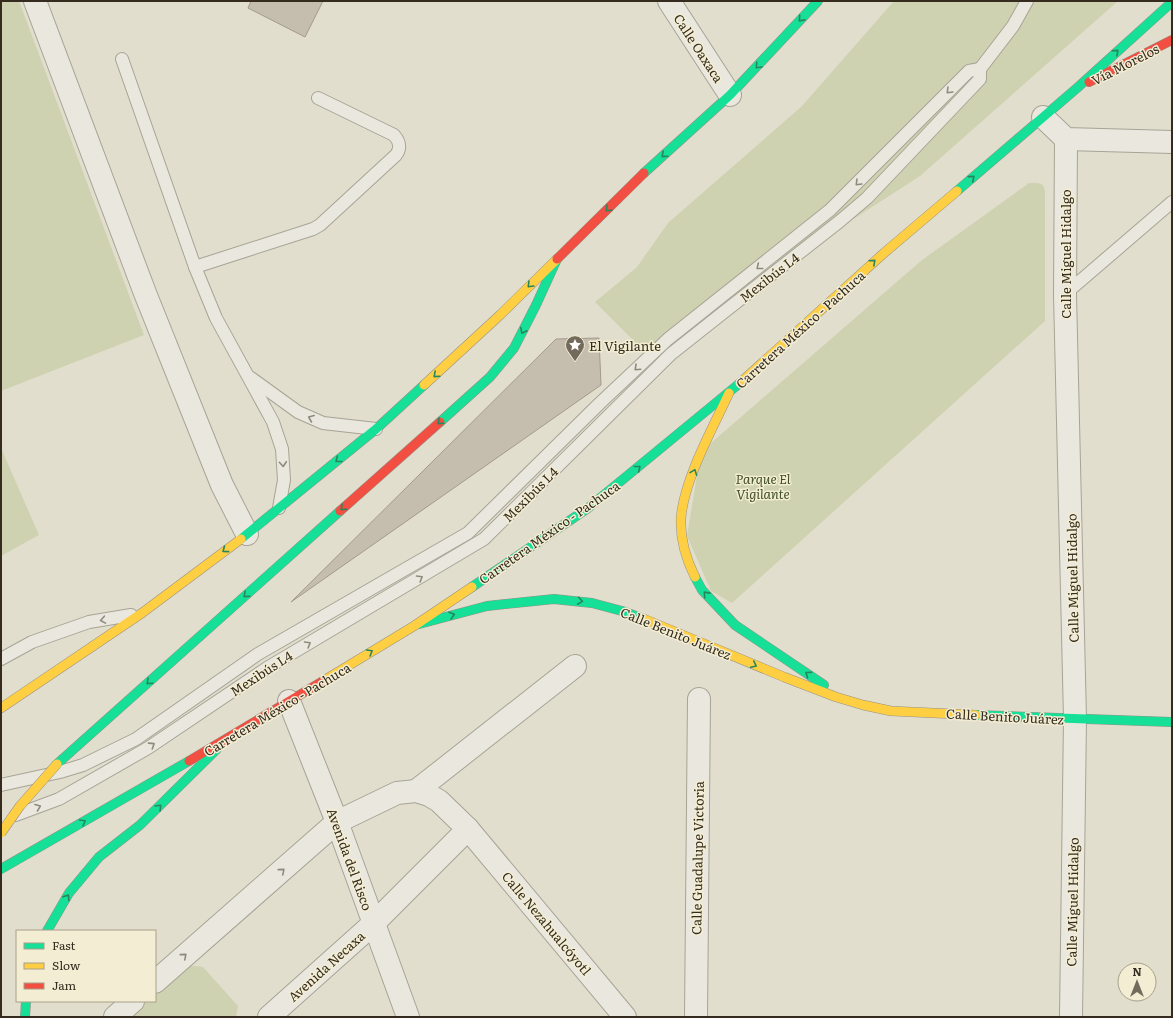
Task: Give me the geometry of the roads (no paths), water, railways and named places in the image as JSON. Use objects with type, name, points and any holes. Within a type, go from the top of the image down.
[{"type":"main road","points":[[1,708],[142,613],[278,509],[376,429],[500,315],[636,181],[730,95],[818,1]]},
{"type":"main road","points":[[1077,88],[1172,2]]},
{"type":"main road","name":"Vía Morelos","points":[[1077,88],[1172,40]]},
{"type":"main road","name":"Carretera México - Pachuca","points":[[1,869],[225,740],[414,626],[588,508],[729,393],[884,253],[1077,88]]},
{"type":"main road","points":[[1,833],[20,806],[57,764],[490,377],[514,348],[557,258]]},
{"type":"main road","name":"Calle Benito Juárez","points":[[729,393],[695,467],[685,497],[682,518],[682,538],[685,552],[702,590],[735,625],[790,661],[839,697]]},
{"type":"main road","name":"Calle Benito Juárez","points":[[414,626],[482,607],[527,601],[561,599],[601,604],[632,613],[816,691],[870,707],[891,711],[1172,722]]},
{"type":"main road","points":[[48,930],[69,893],[100,857],[140,825],[225,740]]},
{"type":"main road","points":[[25,1017],[26,1002]]},
{"type":"street","points":[[35,1],[59,61],[145,293],[222,485],[246,534]]},
{"type":"street","name":"Calle Oaxaca","points":[[668,1],[730,95]]},
{"type":"street","points":[[1043,117],[1066,140],[1172,142]]},
{"type":"street","name":"Calle Miguel Hidalgo","points":[[1066,140],[1065,294],[1075,719],[1071,1017]]},
{"type":"street","points":[[156,981],[337,822],[398,793],[416,791],[574,666]]},
{"type":"street","name":"Calle Guadalupe Victoria","points":[[696,1017],[699,699]]},
{"type":"street","name":"Avenida del Risco","points":[[289,702],[337,822],[408,1017]]},
{"type":"street","name":"Calle Nezahualcóyotl","points":[[416,791],[429,795],[439,801],[468,829],[625,1017]]},
{"type":"street","name":"Avenida Necaxa","points":[[269,1017],[373,924],[468,829]]},
{"type":"street","points":[[115,1017],[132,1002]]},
{"type":"lane","name":"Mexibús L4","points":[[1,785],[60,772],[83,765],[136,739],[258,654],[468,533],[600,403],[668,339],[830,210],[969,72],[980,69],[1013,26],[1027,1]]},
{"type":"lane","points":[[122,59],[195,267],[216,318],[273,422],[282,449],[284,480],[278,509]]},
{"type":"lane","name":"Mexibús L4","points":[[1,819],[23,813],[59,799],[148,748],[268,668],[484,539],[671,354],[834,226],[867,198],[980,79],[980,69]]},
{"type":"lane","points":[[195,267],[313,229],[320,225],[396,155],[400,147],[399,142],[394,135],[318,98]]},
{"type":"lane","points":[[1065,294],[1172,202]]},
{"type":"lane","points":[[249,376],[298,412],[323,423],[376,429]]},
{"type":"lane","points":[[1,659],[32,642],[89,622],[142,613]]},
{"type":"place","name":"El Vigilante","points":[[575,362]]},
{"type":"park label","name":"Parque El Vigilante","points":[[763,486]]}]
